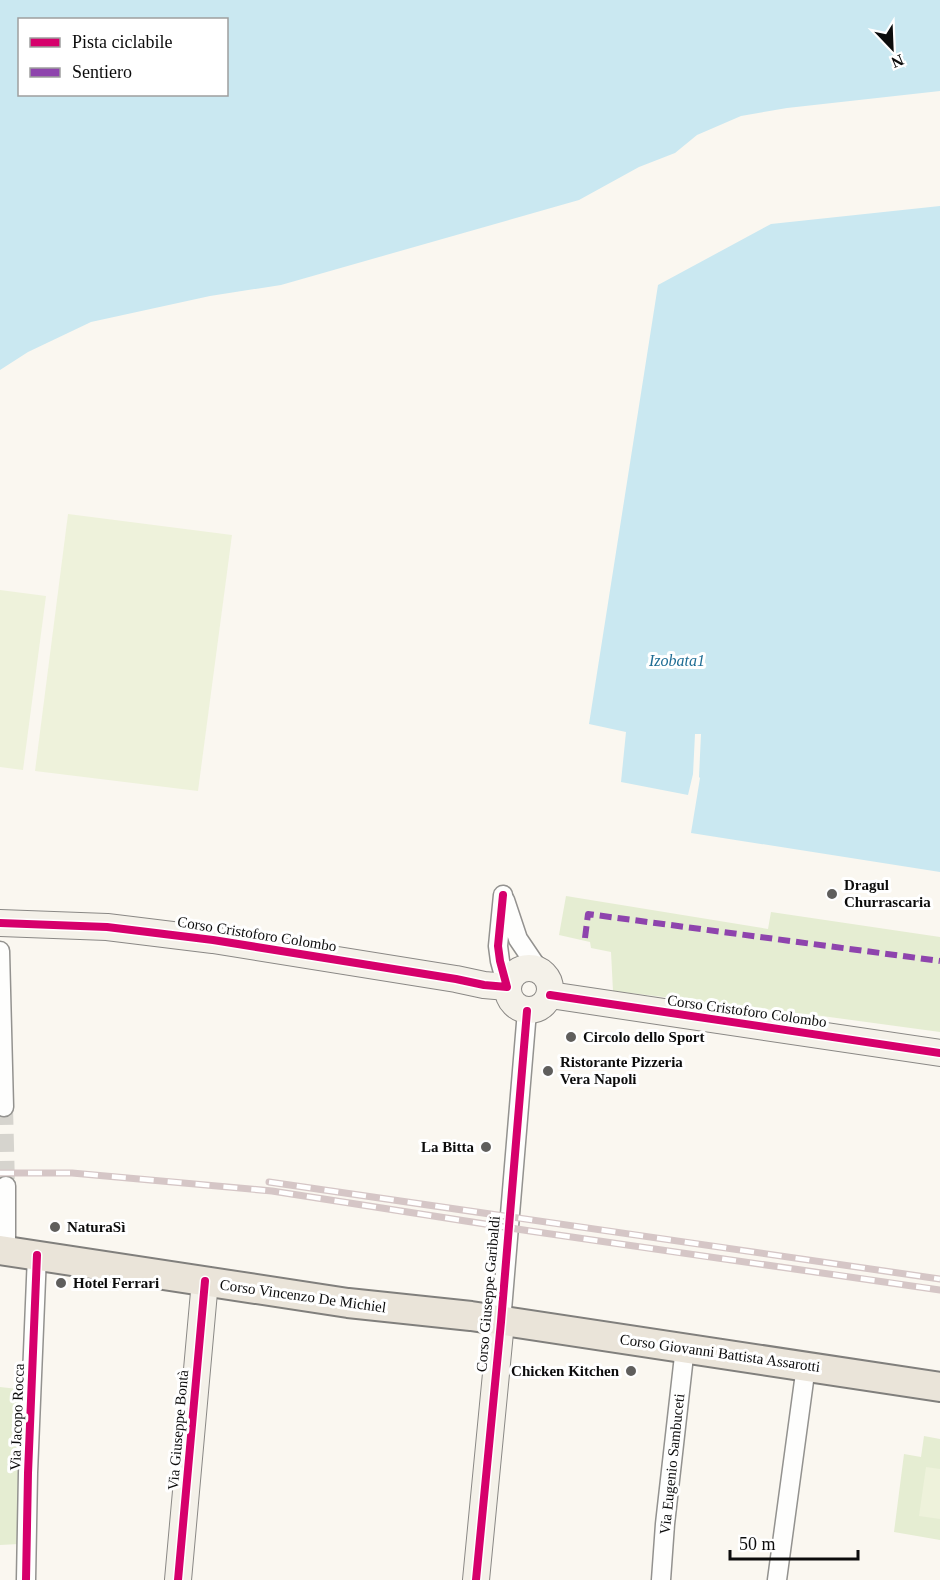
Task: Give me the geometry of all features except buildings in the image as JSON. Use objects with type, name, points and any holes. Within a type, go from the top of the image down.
[{"type":"main road","name":"Corso Vincenzo De Michiel","points":[[3,1250],[348,1303],[471,1316],[501,1322]]},
{"type":"main road","name":"Corso Giovanni Battista Assarotti","points":[[501,1322],[684,1347],[940,1387]]},
{"type":"street","points":[[503,895],[518,939],[538,970],[549,981],[550,995],[538,1009],[526,1011],[520,1009],[510,1000],[500,961],[498,946],[503,895]]},
{"type":"street","name":"Corso Cristoforo Colombo","points":[[0,923],[107,927],[191,937],[507,987]]},
{"type":"street","points":[[0,951],[4,1107]]},
{"type":"street","points":[[507,987],[513,975],[519,970],[532,968],[538,970]]},
{"type":"street","name":"Corso Cristoforo Colombo","points":[[550,995],[940,1053]]},
{"type":"street","name":"Corso Giuseppe Garibaldi","points":[[476,1580],[501,1322],[526,1011]]},
{"type":"street","points":[[3,1250],[6,1186]]},
{"type":"street","name":"Via Jacopo Rocca","points":[[26,1580],[37,1255]]},
{"type":"street","name":"Via Giuseppe Bontà","points":[[178,1580],[205,1281]]},
{"type":"street","name":"Via Eugenio Sambuceti","points":[[661,1580],[684,1347]]},
{"type":"street","points":[[777,1580],[806,1366]]},
{"type":"green space","points":[[68,514],[232,535],[198,791],[35,771]]},
{"type":"green space","points":[[0,590],[46,596],[23,770],[0,767]]},
{"type":"green space","points":[[566,896],[768,929],[771,912],[940,937],[940,1032],[613,991],[611,952],[591,948],[590,942],[559,935]]},
{"type":"green space","points":[[0,1387],[18,1389],[19,1544],[0,1545]]},
{"type":"green space","points":[[924,1436],[940,1439],[940,1540],[894,1532],[904,1454],[921,1457]]},
{"type":"green space","points":[[926,1467],[940,1469],[940,1519],[919,1516]]},
{"type":"water","points":[[0,0],[940,0],[940,91],[787,108],[741,116],[697,135],[675,153],[639,167],[579,200],[281,285],[210,296],[91,322],[28,352],[0,370]]},
{"type":"water","name":"Izobata1","points":[[940,206],[940,872],[691,833],[700,778],[701,734],[695,734],[693,774],[688,795],[621,782],[626,732],[589,724],[658,285],[771,224]]},
{"type":"tunnel","points":[[4,1107],[6,1186]]},
{"type":"railway","points":[[0,1173],[72,1173],[272,1191],[940,1290]]},
{"type":"railway","points":[[269,1182],[940,1279]]},
{"type":"marked path","points":[[585,938],[588,914],[940,961]]},
{"type":"cycle path","points":[[0,923],[107,927],[213,940],[507,987],[498,946],[503,895]]},
{"type":"cycle path","points":[[550,995],[940,1053]]},
{"type":"cycle path","points":[[476,1580],[501,1322],[527,1011]]},
{"type":"cycle path","points":[[26,1580],[37,1255]]},
{"type":"cycle path","points":[[178,1580],[205,1281]]},
{"type":"place","name":"Dragul Churrascaria","points":[[832,894]]},
{"type":"place","name":"Circolo dello Sport","points":[[571,1037]]},
{"type":"place","name":"Ristorante Pizzeria Vera Napoli","points":[[548,1071]]},
{"type":"place","name":"La Bitta","points":[[486,1147]]},
{"type":"place","name":"NaturaSì","points":[[55,1227]]},
{"type":"place","name":"Hotel Ferrari","points":[[61,1283]]},
{"type":"place","name":"Chicken Kitchen","points":[[631,1371]]}]
